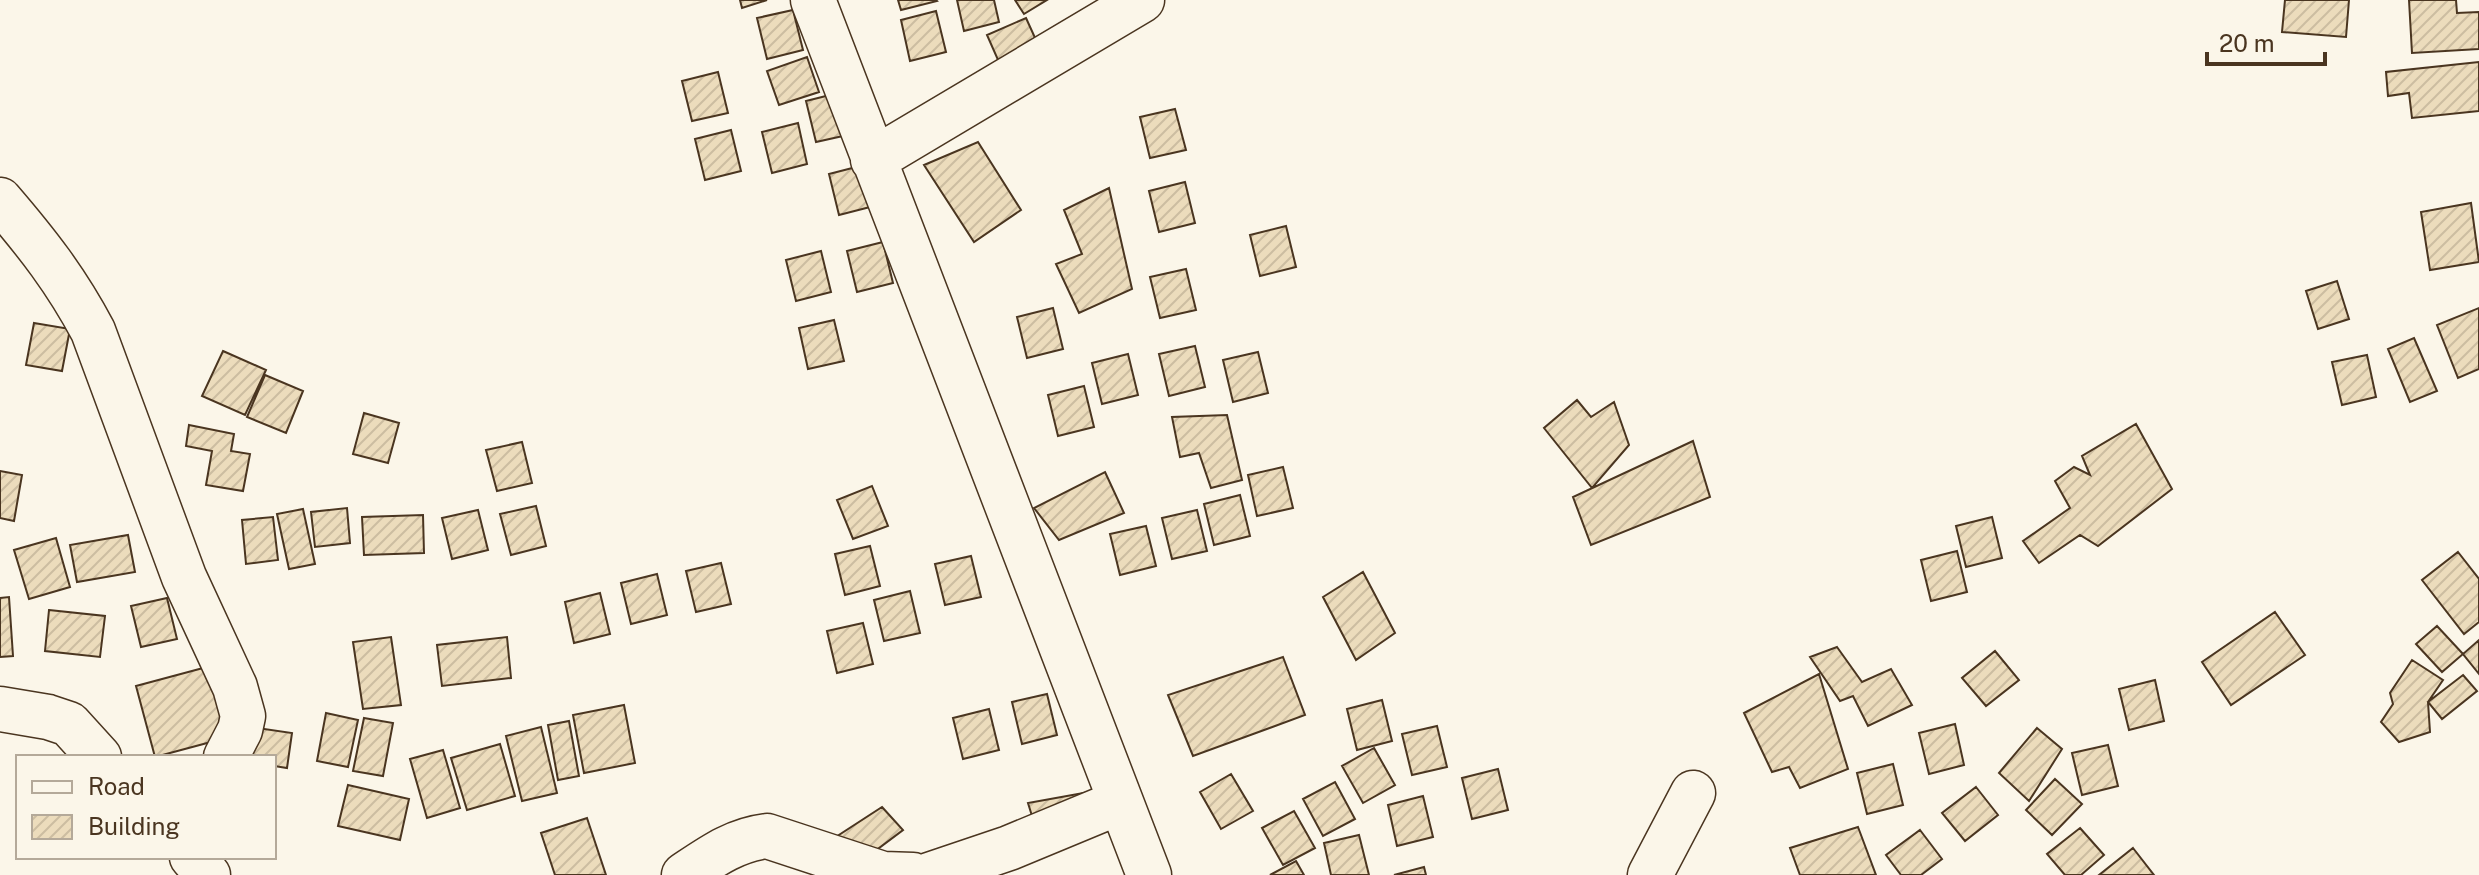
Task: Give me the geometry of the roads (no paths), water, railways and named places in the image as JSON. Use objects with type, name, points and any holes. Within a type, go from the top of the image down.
[{"type":"street","points":[[813,0],[1149,875]]},
{"type":"street","points":[[873,160],[1142,0]]},
{"type":"street","points":[[0,200],[46,254],[79,303],[93,331],[184,577],[235,687],[243,716],[240,730],[227,755]]},
{"type":"street","points":[[0,709],[69,724],[97,755]]},
{"type":"street","points":[[1650,875],[1693,793]]},
{"type":"street","points":[[929,875],[1009,848],[1120,802]]},
{"type":"street","points":[[684,875],[731,844],[767,836],[883,874],[913,875]]},
{"type":"street","points":[[194,859],[208,875]]}]
